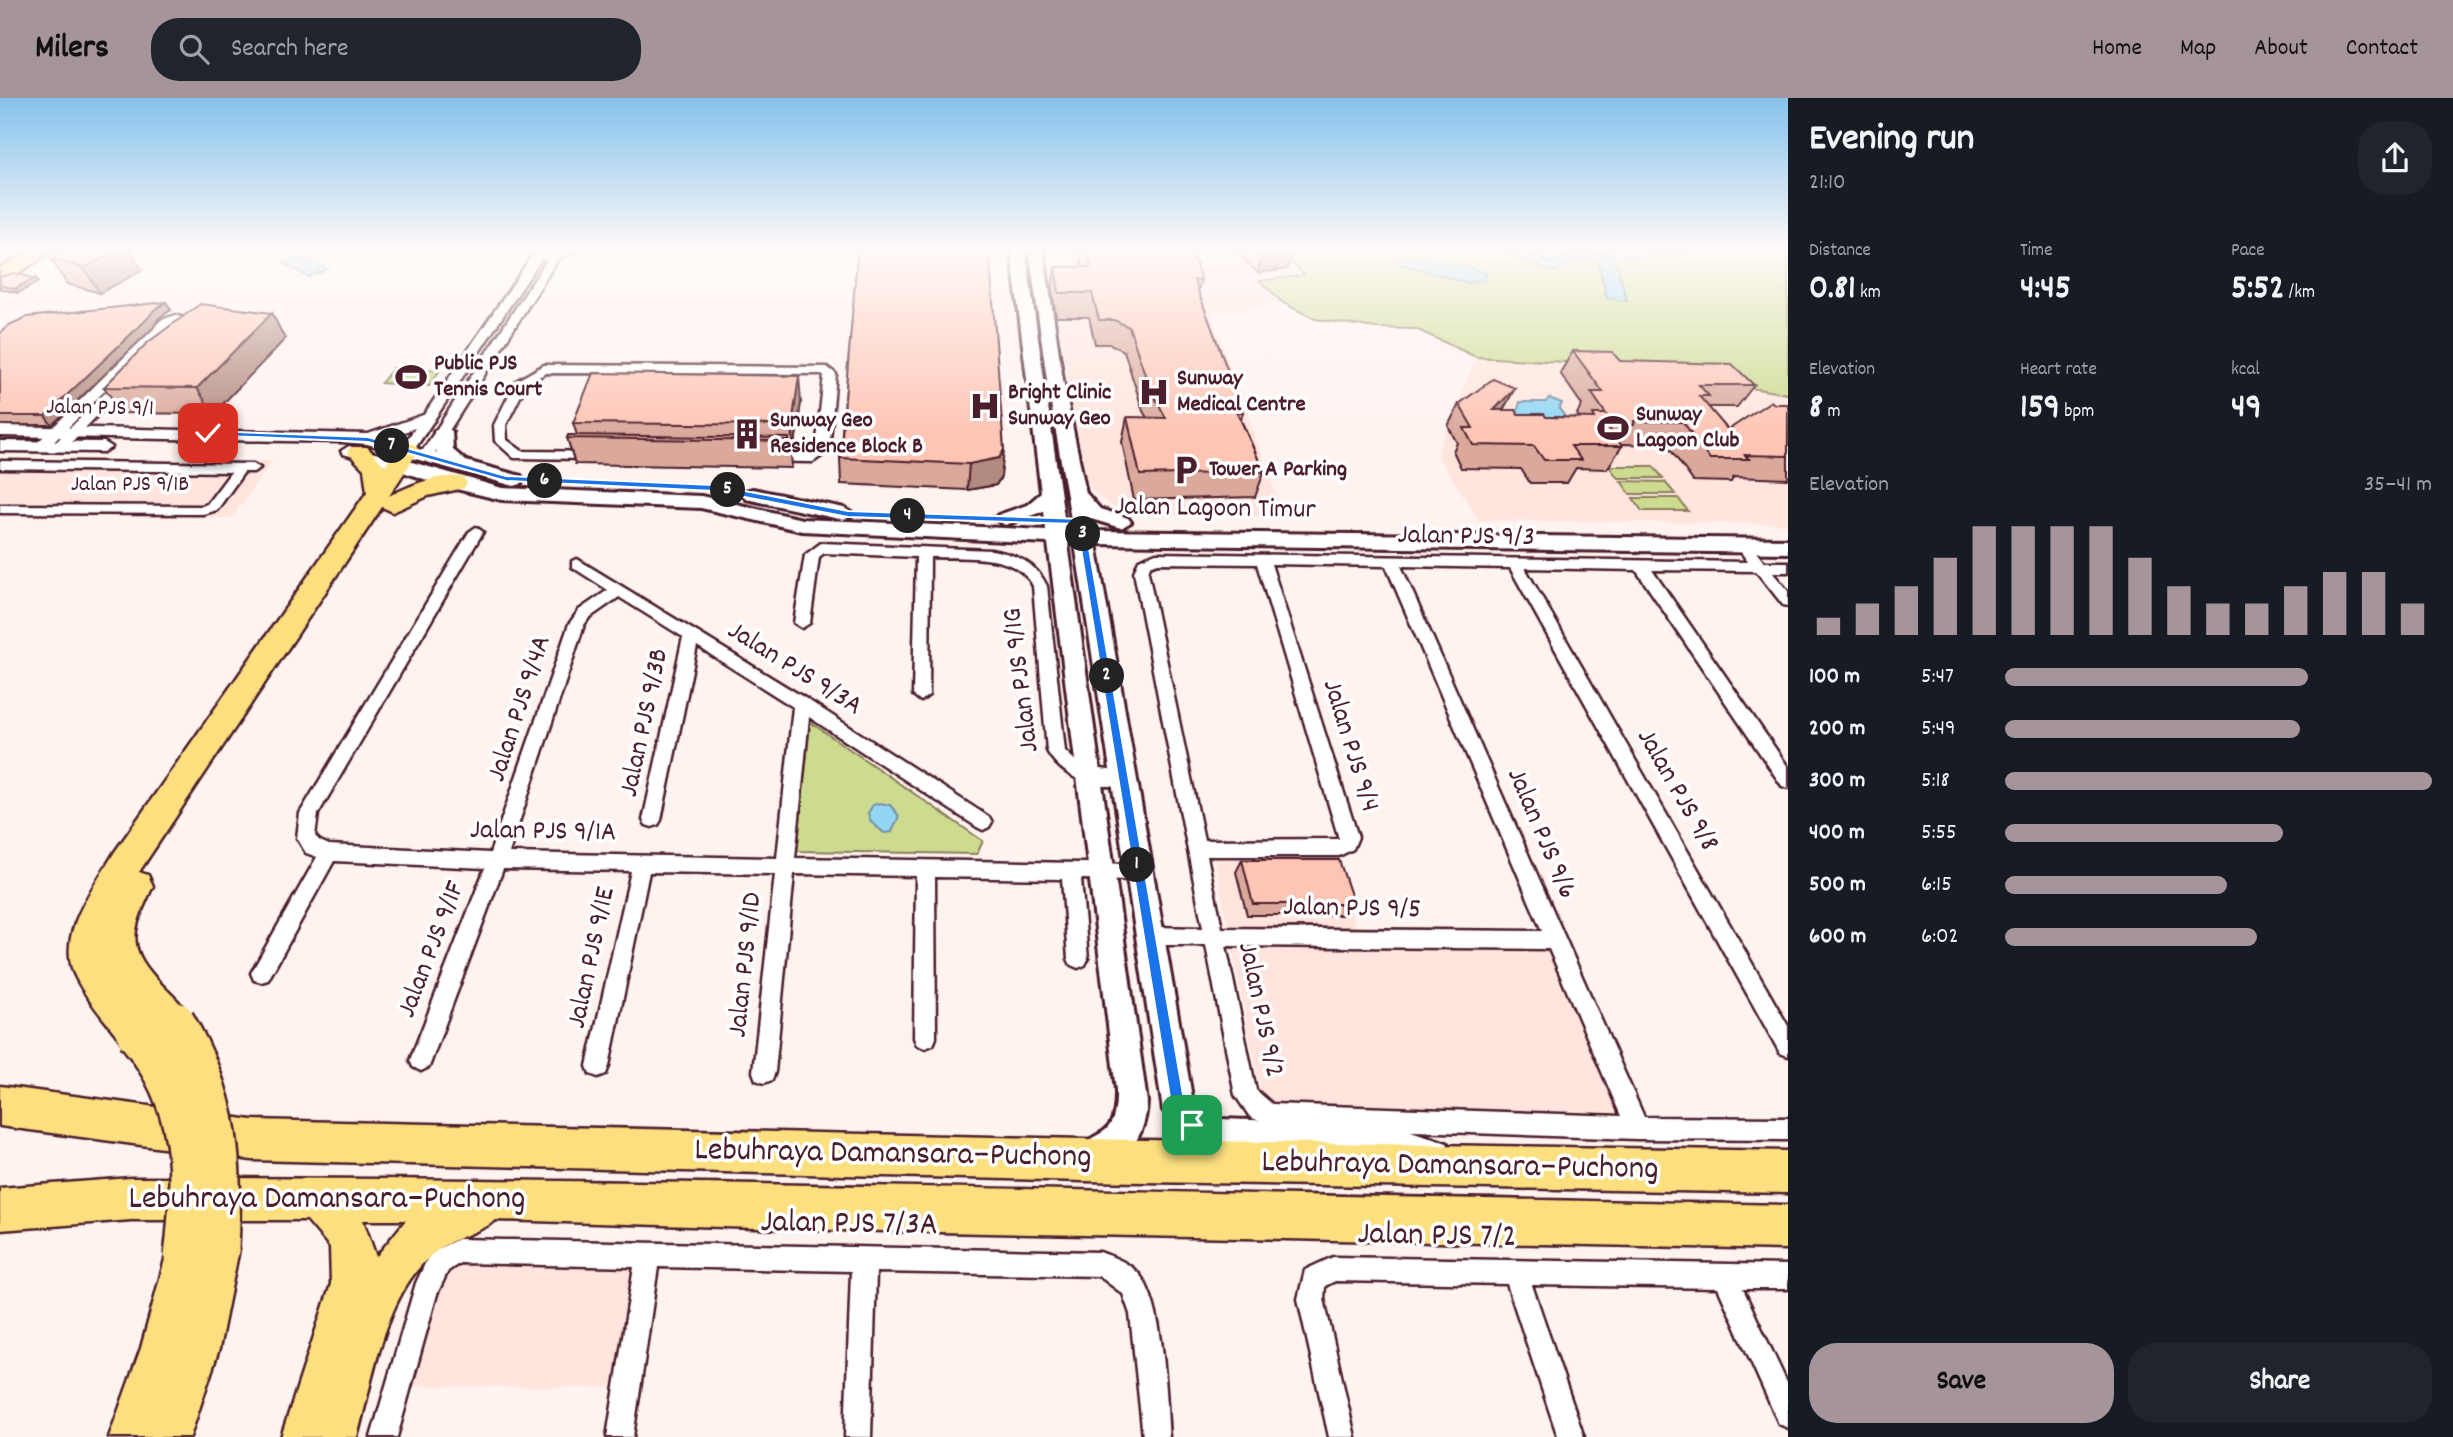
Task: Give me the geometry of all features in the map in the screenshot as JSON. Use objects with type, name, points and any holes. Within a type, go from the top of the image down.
[{"type":"highway","points":[[364,446],[377,468],[386,498]]},
{"type":"highway","points":[[166,1437],[197,1349],[201,1253],[193,1202],[191,1157],[180,1103],[165,1067],[155,1026],[90,970],[88,937],[95,918],[127,863],[333,564],[386,498],[412,460]]},
{"type":"highway","points":[[386,498],[421,490],[458,475]]},
{"type":"highway","name":"Lebuhraya Damansara–Puchong","points":[[0,1105],[252,1140],[1084,1160],[1788,1172]]},
{"type":"highway","name":"Lebuhraya Damansara–Puchong","points":[[0,1209],[131,1199],[499,1199],[800,1209],[1788,1227]]},
{"type":"highway","points":[[333,1437],[369,1318],[391,1271],[416,1240],[440,1222],[499,1199]]},
{"type":"highway","points":[[305,1437],[353,1284],[355,1258],[352,1238],[342,1224],[316,1200]]},
{"type":"highway","points":[[133,1437],[201,1253]]},
{"type":"main road","points":[[1026,310],[1132,1109],[1131,1123],[1121,1139],[1107,1151],[1084,1160]]},
{"type":"main road","points":[[1045,310],[1179,1110],[1192,1125],[1220,1135],[1393,1142],[1469,1168]]},
{"type":"main road","points":[[436,424],[444,451],[458,475]]},
{"type":"main road","name":"Jalan Lagoon Timur","points":[[412,460],[458,475],[502,494],[701,502],[811,526],[1788,531]]},
{"type":"main road","points":[[1051,495],[1010,528],[1050,558],[1062,574]]},
{"type":"main road","points":[[1077,495],[1093,513],[1123,529],[1100,549],[1090,568]]},
{"type":"main road","name":"Jalan Lagoon Timur","points":[[1123,529],[1788,546]]},
{"type":"street","points":[[412,460],[505,310]]},
{"type":"street","points":[[412,460],[516,310]]},
{"type":"street","points":[[58,439],[161,327],[180,327],[165,338],[74,432]]},
{"type":"street","points":[[656,369],[660,355]]},
{"type":"street","points":[[671,369],[674,355]]},
{"type":"street","points":[[544,369],[671,369],[823,370],[830,374],[822,452],[813,458],[519,455],[502,441],[499,425],[522,381],[544,369]]},
{"type":"street","points":[[364,446],[436,424]]},
{"type":"street","name":"Jalan PJS 9/1","points":[[0,431],[58,439],[267,447],[364,446]]},
{"type":"street","name":"Jalan PJS 9/1","points":[[0,446],[42,446],[74,432],[364,446],[412,460]]},
{"type":"street","name":"Jalan PJS 9/1B","points":[[0,465],[246,468],[212,507],[203,510],[0,509]]},
{"type":"street","points":[[261,973],[329,853],[313,848],[306,838],[309,813],[476,532]]},
{"type":"street","points":[[1743,545],[1788,601]]},
{"type":"street","name":"Jalan PJS 9/1G","points":[[802,623],[811,555],[816,551],[828,548],[1002,556],[1037,578],[1056,751],[1060,761],[1069,769],[1090,776],[1123,778]]},
{"type":"street","points":[[921,695],[923,553]]},
{"type":"street","name":"Jalan PJS 9/3","points":[[1144,563],[1156,558],[1788,568]]},
{"type":"street","name":"Jalan PJS 9/4","points":[[1197,848],[1339,848],[1346,844],[1349,836],[1263,561]]},
{"type":"street","name":"Jalan PJS 9/2","points":[[1144,563],[1141,572],[1246,1095],[1258,1109],[1272,1115],[1371,1121],[1788,1129]]},
{"type":"street","name":"Jalan PJS 9/6","points":[[1392,563],[1637,1128]]},
{"type":"street","name":"Jalan PJS 9/3A","points":[[577,564],[802,704],[983,822]]},
{"type":"street","name":"Jalan PJS 9/8","points":[[1516,565],[1788,1045]]},
{"type":"street","points":[[1642,567],[1788,781]]},
{"type":"street","name":"Jalan PJS 9/4A","points":[[497,861],[577,625],[584,614],[618,590]]},
{"type":"street","name":"Jalan PJS 9/3B","points":[[652,820],[691,636]]},
{"type":"street","name":"Jalan PJS 9/1D","points":[[764,1072],[802,704]]},
{"type":"street","name":"Jalan PJS 9/1A","points":[[329,853],[497,861],[1138,872]]},
{"type":"street","name":"Jalan PJS 9/1F","points":[[421,1060],[497,861]]},
{"type":"street","name":"Jalan PJS 9/1E","points":[[598,1066],[642,862]]},
{"type":"street","points":[[925,1038],[926,868]]},
{"type":"street","points":[[1070,871],[1078,960]]},
{"type":"street","name":"Jalan PJS 9/5","points":[[1149,936],[1555,940]]},
{"type":"street","name":"Jalan PJS 7/3A","points":[[384,1437],[425,1292],[439,1262],[458,1251],[1100,1264],[1116,1271],[1132,1286],[1142,1309],[1156,1437]]},
{"type":"street","points":[[620,1437],[649,1255]]},
{"type":"street","points":[[858,1437],[864,1258]]},
{"type":"street","name":"Jalan PJS 7/2","points":[[1342,1437],[1311,1299],[1314,1279],[1334,1269],[1788,1277]]},
{"type":"street","points":[[1515,1272],[1571,1437]]},
{"type":"street","points":[[1724,1274],[1788,1415]]},
{"type":"shaded area","points":[[1056,310],[1229,310],[1211,313],[1284,516],[1135,515],[1114,508],[1094,493],[1086,479]]},
{"type":"shaded area","points":[[1298,310],[1788,310],[1788,524],[1479,520],[1437,455],[1476,357],[1416,329],[1376,328],[1315,319]]},
{"type":"shaded area","points":[[0,458],[272,461],[232,518],[0,516]]},
{"type":"shaded area","points":[[1214,856],[1334,857],[1363,950],[1555,951],[1638,1142],[1267,1125]]},
{"type":"shaded area","points":[[454,1262],[638,1267],[619,1388],[407,1386],[444,1270]]},
{"type":"green space","points":[[1298,310],[1788,310],[1788,394],[1599,364],[1476,357],[1416,329],[1376,328],[1315,319]]},
{"type":"green space","name":"Public PJS Tennis Court","points":[[393,368],[440,370],[429,386],[381,383]]},
{"type":"green space","points":[[1609,466],[1653,466],[1663,478],[1618,478]]},
{"type":"green space","points":[[1621,481],[1665,482],[1675,494],[1630,494]]},
{"type":"green space","points":[[1633,498],[1678,498],[1688,511],[1642,511]]},
{"type":"green space","points":[[810,722],[983,841],[977,854],[797,851]]},
{"type":"water","points":[[1549,398],[1562,403],[1559,409],[1564,415],[1563,426],[1517,413],[1520,402],[1546,402]]},
{"type":"water","points":[[873,805],[890,805],[899,816],[892,832],[884,833],[871,822],[868,813]]},
{"type":"building","points":[[87,310],[154,310],[45,416],[0,416],[0,333],[9,325],[27,317]]},
{"type":"building","points":[[191,310],[272,313],[197,388],[104,387],[147,343]]},
{"type":"building","points":[[853,310],[994,310],[1004,450],[999,458],[969,464],[840,458]]},
{"type":"building","points":[[1097,310],[1205,310],[1243,412],[1237,412],[1264,472],[1140,475],[1127,417],[1166,418],[1149,386],[1129,327],[1114,320],[1099,320]]},
{"type":"building","points":[[1573,351],[1612,352],[1620,361],[1732,364],[1754,385],[1699,385],[1709,396],[1699,396],[1728,430],[1771,401],[1774,404],[1788,404],[1788,456],[1745,455],[1749,459],[1710,459],[1683,422],[1634,421],[1634,425],[1607,426],[1622,446],[1571,446],[1581,460],[1544,460],[1534,446],[1473,445],[1464,428],[1473,428],[1459,404],[1493,379],[1515,388],[1494,410],[1516,410],[1518,414],[1544,414],[1546,417],[1595,418],[1593,414],[1606,414],[1591,392],[1603,392]]},
{"type":"building","points":[[593,373],[799,376],[792,425],[573,423]]},
{"type":"building","points":[[568,435],[789,438],[789,441],[567,438]]},
{"type":"building","points":[[1242,860],[1339,860],[1354,904],[1253,904]]},
{"type":"place","name":"Public PJS Tennis Court","points":[[411,377]]},
{"type":"place","name":"Sunway Medical Centre","points":[[1154,392]]},
{"type":"place","name":"Bright Clinic Sunway Geo","points":[[985,406]]},
{"type":"place","name":"Sunway Lagoon Club","points":[[1613,428]]},
{"type":"place","name":"Sunway Geo Residence Block B","points":[[747,434]]},
{"type":"place","name":"Tower A Parking","points":[[1186,470]]},
{"type":"route","points":[[208,433],[368,439],[489,475],[523,481],[714,488],[820,511],[848,514],[1081,522],[1179,1110],[1192,1125]]}]
